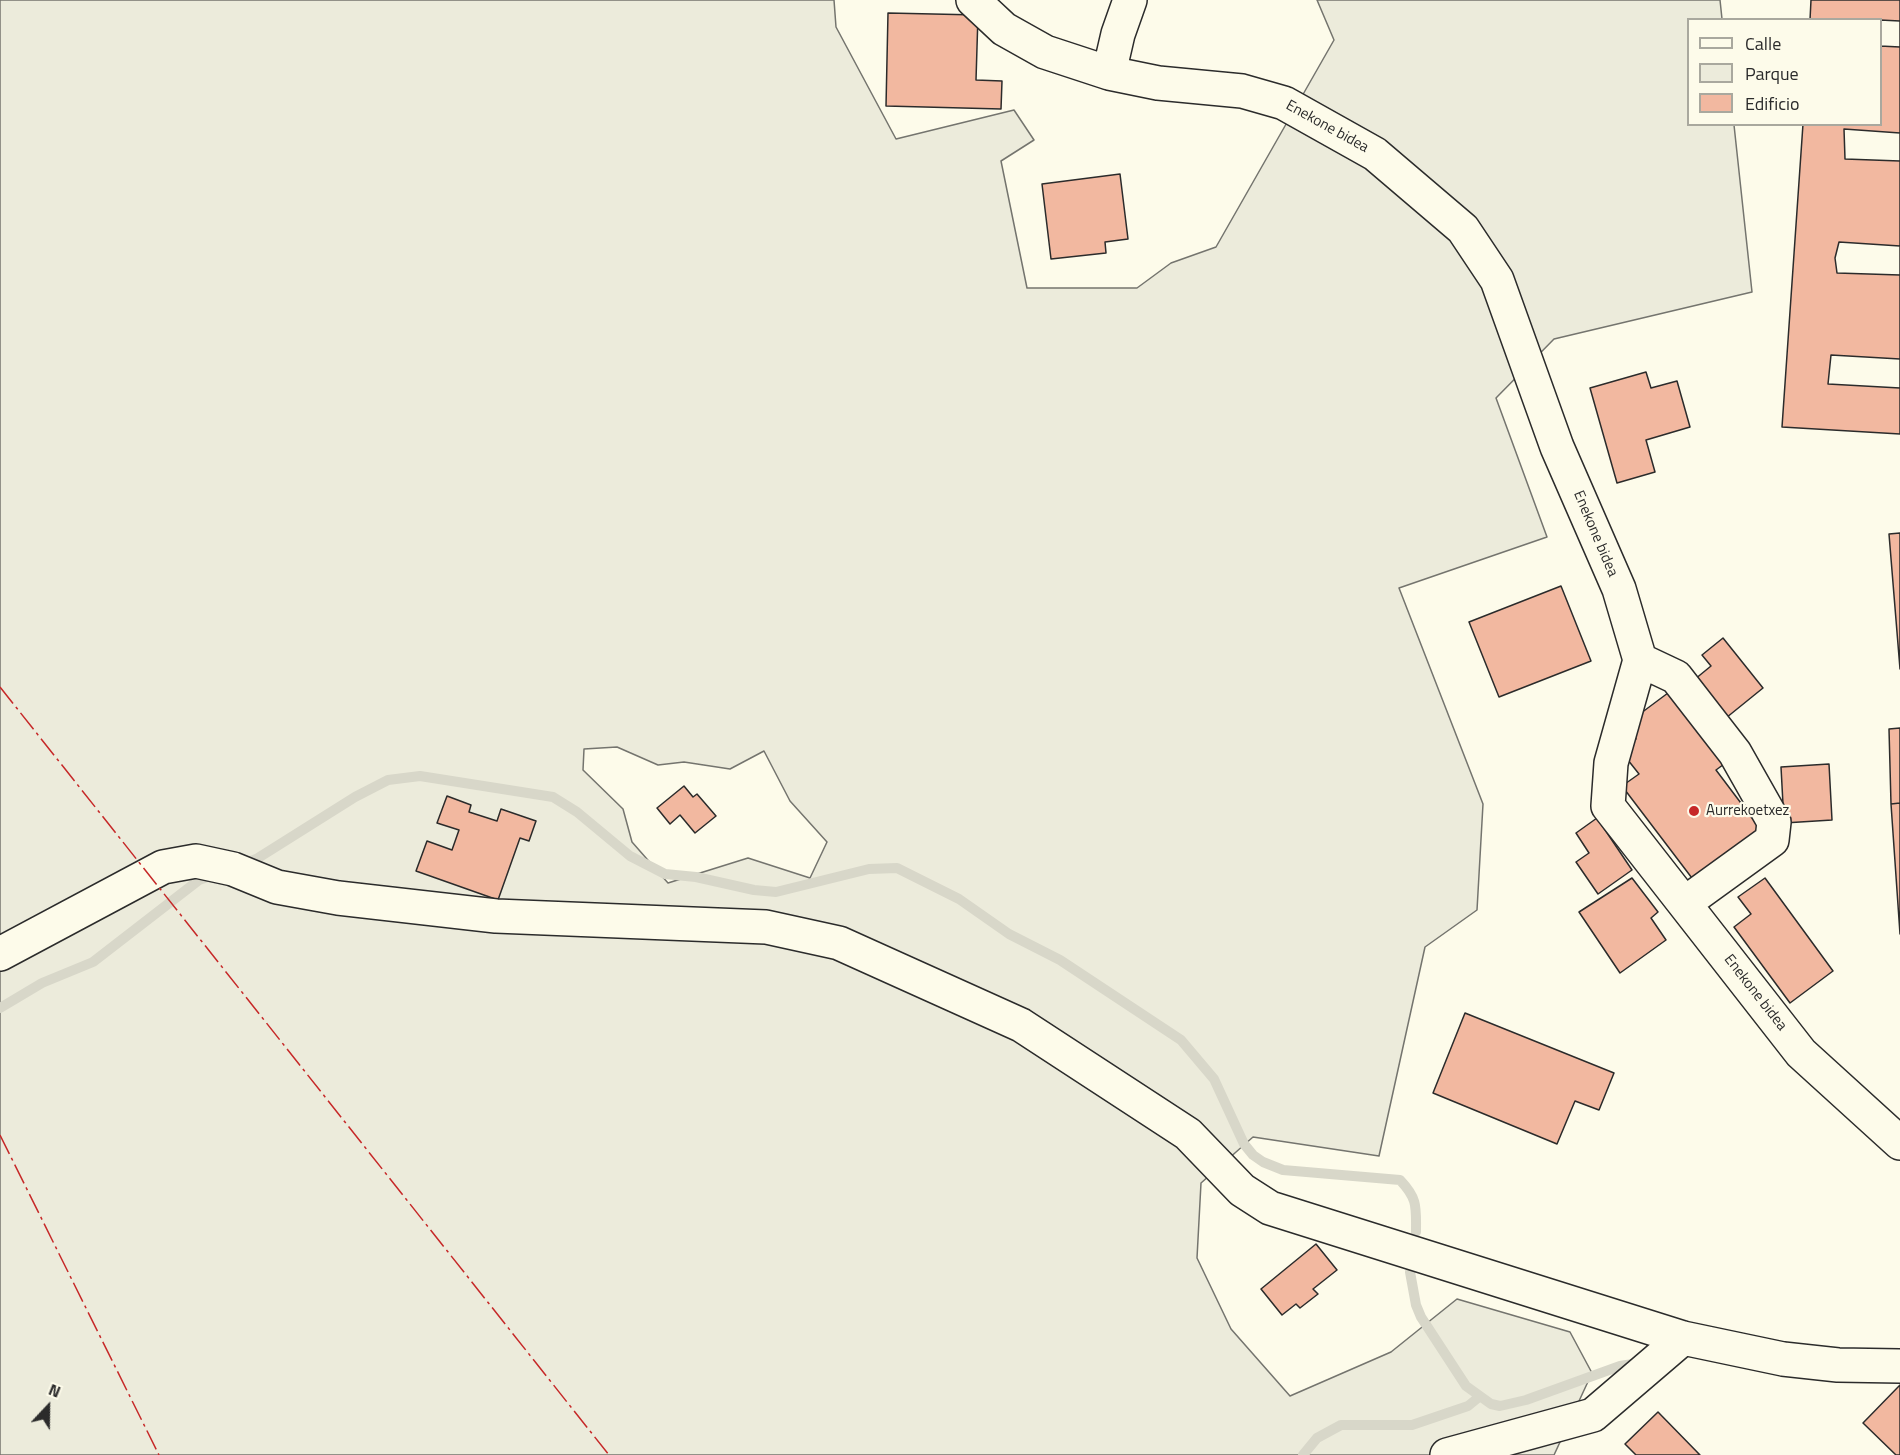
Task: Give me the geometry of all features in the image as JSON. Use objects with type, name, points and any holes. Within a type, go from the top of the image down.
[{"type":"street","name":"Enekone bidea","points":[[973,0],[1004,29],[1035,46],[1109,73],[1158,83],[1242,91],[1284,103],[1376,154],[1463,229],[1497,280],[1557,447],[1619,589],[1640,660],[1611,763],[1608,806],[1801,1053],[1900,1143]]},
{"type":"street","points":[[1109,73],[1118,34],[1130,0]]},
{"type":"street","points":[[1640,660],[1676,677],[1735,753],[1774,822],[1772,840],[1685,903]]},
{"type":"street","points":[[0,954],[163,867],[196,861],[233,869],[276,887],[338,898],[496,916],[766,927],[839,943],[1021,1025],[1188,1134],[1242,1190],[1270,1208],[1683,1338],[1783,1359],[1838,1365],[1900,1366]]},
{"type":"street","points":[[1447,1455],[1593,1415],[1683,1338]]},
{"type":"green space","points":[[0,0],[834,0],[836,27],[896,139],[1014,110],[1034,140],[1001,161],[1027,288],[1137,288],[1171,263],[1216,247],[1334,40],[1317,0],[1720,0],[1722,18],[1687,18],[1687,126],[1734,126],[1752,292],[1554,339],[1496,398],[1547,537],[1399,588],[1483,804],[1477,910],[1425,947],[1379,1156],[1253,1137],[1201,1183],[1197,1258],[1231,1329],[1290,1396],[1391,1352],[1457,1299],[1570,1332],[1592,1373],[1554,1455],[0,1455]],"holes":[[[617,747],[658,765],[684,762],[730,769],[764,751],[790,801],[827,842],[810,878],[748,858],[668,883],[632,842],[623,809],[583,770],[584,749]]]},
{"type":"building","points":[[1811,0],[1900,0],[1900,434],[1782,427],[1803,126],[1882,126],[1882,18],[1810,18]]},
{"type":"building","points":[[888,13],[978,15],[976,80],[1002,81],[1001,109],[886,106]]},
{"type":"building","points":[[1882,20],[1900,21],[1900,47],[1882,46]]},
{"type":"building","points":[[1844,129],[1900,133],[1900,161],[1845,159]]},
{"type":"building","points":[[1120,174],[1128,239],[1105,242],[1106,253],[1051,259],[1042,184]]},
{"type":"building","points":[[1839,242],[1900,246],[1900,275],[1837,273],[1835,258]]},
{"type":"building","points":[[1831,355],[1900,359],[1900,388],[1828,384]]},
{"type":"building","points":[[1646,372],[1651,388],[1677,381],[1690,427],[1646,440],[1655,472],[1617,483],[1590,388]]},
{"type":"building","points":[[1900,533],[1900,669],[1889,534]]},
{"type":"building","points":[[1561,586],[1591,661],[1499,697],[1469,622]]},
{"type":"building","points":[[1723,638],[1763,688],[1721,722],[1689,684],[1711,666],[1702,655]]},
{"type":"building","name":"Aurrekoetxez","points":[[1676,687],[1731,759],[1716,770],[1765,835],[1698,886],[1622,786],[1639,774],[1620,750],[1636,739],[1625,725]]},
{"type":"building","points":[[1900,728],[1900,803],[1891,804],[1889,729]]},
{"type":"building","points":[[1829,764],[1832,820],[1784,823],[1781,767]]},
{"type":"building","points":[[684,786],[693,797],[697,794],[716,816],[695,833],[680,815],[670,824],[657,808]]},
{"type":"building","points":[[447,796],[471,805],[469,812],[497,821],[501,809],[536,821],[529,841],[520,838],[498,900],[416,871],[427,841],[452,850],[459,830],[437,823]]},
{"type":"building","points":[[1900,803],[1900,934],[1891,804]]},
{"type":"building","points":[[1597,818],[1632,870],[1598,894],[1576,862],[1589,853],[1576,833]]},
{"type":"building","points":[[1632,878],[1658,912],[1651,918],[1666,940],[1620,973],[1579,912]]},
{"type":"building","points":[[1765,878],[1833,971],[1790,1003],[1734,927],[1751,914],[1738,897]]},
{"type":"building","points":[[1465,1013],[1614,1073],[1599,1110],[1575,1101],[1557,1144],[1433,1093]]},
{"type":"building","points":[[1316,1244],[1337,1270],[1313,1289],[1318,1294],[1300,1308],[1296,1304],[1282,1315],[1261,1289]]},
{"type":"building","points":[[1900,1385],[1900,1455],[1896,1455],[1863,1423]]},
{"type":"building","points":[[1658,1412],[1700,1455],[1636,1455],[1625,1444]]},
{"type":"waterway","points":[[241,865],[258,858],[355,797],[388,780],[420,776],[553,797],[577,812],[630,856],[665,874],[696,877],[754,890],[776,892],[869,869],[897,868],[959,899],[1009,934],[1060,960],[1181,1040],[1214,1079],[1244,1144],[1263,1162],[1283,1170],[1400,1180],[1415,1204],[1416,1232]]},
{"type":"waterway","points":[[0,1008],[42,983],[93,962],[199,880],[215,874]]},
{"type":"waterway","points":[[1410,1272],[1416,1305],[1421,1317],[1466,1386],[1491,1404],[1500,1406],[1526,1400],[1620,1366],[1639,1363]]},
{"type":"waterway","points":[[1303,1455],[1317,1438],[1341,1425],[1412,1425],[1468,1406],[1479,1397]]},
{"type":"power","points":[[0,687],[609,1455]]},
{"type":"power","points":[[0,1135],[159,1455]]},
{"type":"place","name":"Aurrekoetxez","points":[[1694,811]]}]
